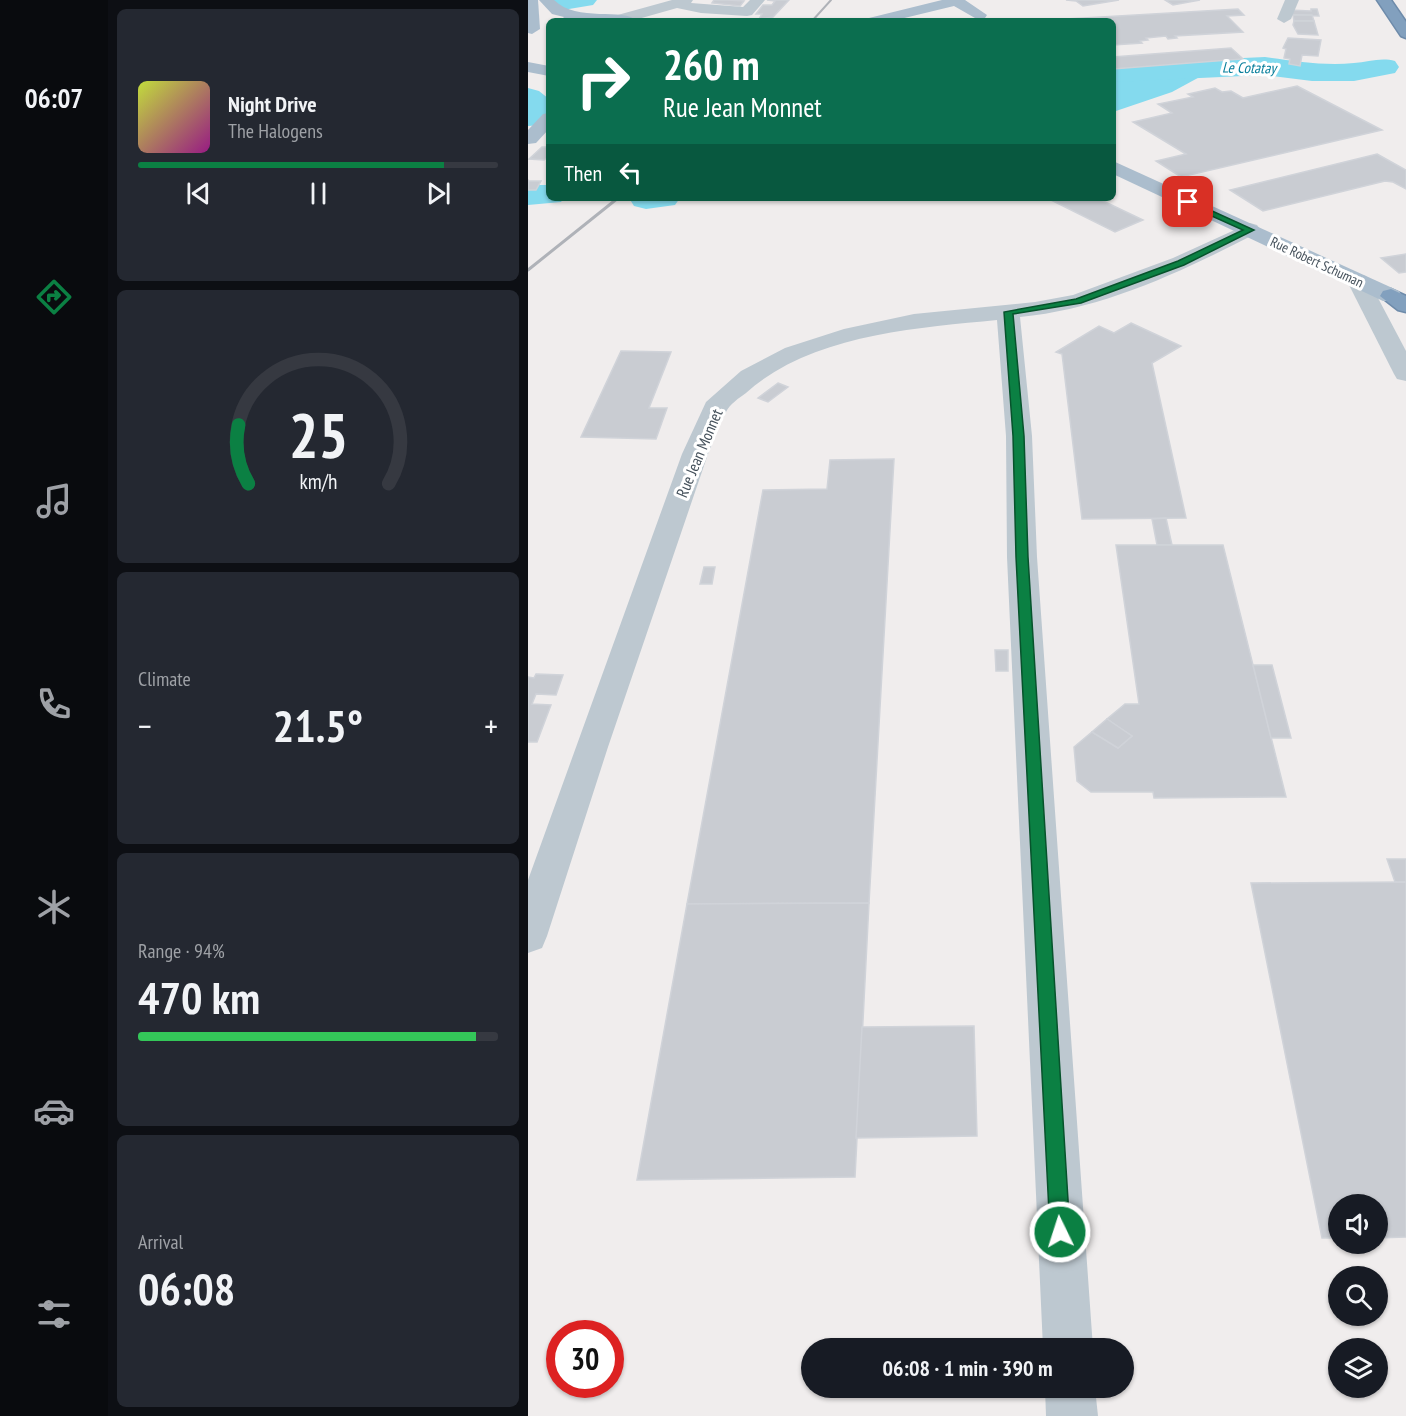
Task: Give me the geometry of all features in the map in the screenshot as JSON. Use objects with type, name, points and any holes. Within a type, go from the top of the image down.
[{"type":"highway","points":[[1384,0],[1406,33]]},
{"type":"highway","points":[[1402,0],[1406,6]]},
{"type":"main road","points":[[531,0],[530,30],[546,25]]},
{"type":"main road","points":[[546,0],[557,11],[586,18]]},
{"type":"main road","points":[[910,13],[931,0]]},
{"type":"main road","points":[[888,18],[957,0],[981,12]]},
{"type":"main road","points":[[528,67],[546,70]]},
{"type":"main road","points":[[529,140],[546,121]]},
{"type":"main road","points":[[529,140],[546,127]]},
{"type":"main road","name":"Rue Robert Schuman","points":[[1116,168],[1401,299]]},
{"type":"street","points":[[631,18],[680,3],[701,9],[747,12],[758,0]]},
{"type":"street","points":[[1284,19],[1292,0]]},
{"type":"street","points":[[662,18],[680,3]]},
{"type":"street","name":"Rue Jean Monnet","points":[[528,936],[591,747],[695,454],[716,407],[750,375],[793,353],[852,334],[914,321],[1008,312],[1078,301],[1181,263],[1250,230]]},
{"type":"street","points":[[1358,281],[1406,374]]},
{"type":"street","points":[[1008,312],[1019,436],[1022,557],[1067,1338]]},
{"type":"street","points":[[1071,1398],[1072,1416]]},
{"type":"water","points":[[1218,67],[1172,92],[1116,111],[1116,73]]},
{"type":"building","points":[[714,0],[744,1],[740,6],[712,3]]},
{"type":"building","points":[[767,0],[789,0],[773,17],[760,18],[762,14],[756,14],[763,5],[772,5],[775,1]]},
{"type":"building","points":[[1066,0],[1119,0],[1083,6],[1076,1]]},
{"type":"building","points":[[1165,0],[1200,0],[1173,5]]},
{"type":"building","points":[[1238,9],[1244,15],[1227,16],[1243,32],[1175,36],[1177,38],[1168,39],[1166,36],[1146,38],[1148,40],[1140,41],[1142,43],[1116,45],[1116,18],[1084,18]]},
{"type":"building","points":[[1311,9],[1317,9],[1319,16],[1293,15],[1291,10],[1311,11]]},
{"type":"building","points":[[1293,15],[1312,15],[1314,21],[1294,21]]},
{"type":"building","points":[[1294,21],[1314,21],[1318,35],[1298,34],[1293,25]]},
{"type":"building","points":[[1288,38],[1321,40],[1318,56],[1302,55],[1300,66],[1289,64],[1290,59],[1284,58],[1286,49],[1283,48]]},
{"type":"building","points":[[1231,48],[1243,59],[1116,69],[1116,57]]},
{"type":"building","points":[[1297,86],[1382,130],[1181,177],[1156,161],[1186,154],[1133,122],[1172,113],[1158,104],[1193,97],[1188,94],[1215,88],[1222,92],[1231,91],[1243,98]]},
{"type":"building","points":[[542,147],[546,147],[544,160],[529,159]]},
{"type":"building","points":[[1377,154],[1406,170],[1406,189],[1393,182],[1385,181],[1263,211],[1230,190]]},
{"type":"building","points":[[528,180],[541,181],[536,190],[528,190]]},
{"type":"building","points":[[1053,201],[1103,201],[1143,220],[1115,232]]},
{"type":"building","points":[[1406,254],[1406,272],[1399,273],[1381,258]]},
{"type":"building","points":[[1131,323],[1181,346],[1152,363],[1186,518],[1082,519],[1062,354],[1056,352],[1099,326],[1114,333]]},
{"type":"building","points":[[621,351],[671,352],[649,408],[667,408],[656,439],[581,437]]},
{"type":"building","points":[[778,383],[788,387],[768,402],[758,398]]},
{"type":"building","points":[[894,459],[869,903],[687,904],[763,490],[827,489],[830,460]]},
{"type":"building","points":[[1166,518],[1172,545],[1157,545],[1152,519]]},
{"type":"building","points":[[1116,545],[1223,545],[1286,797],[1154,798],[1153,792],[1091,792],[1077,781],[1074,747],[1092,732],[1118,748],[1132,736],[1107,719],[1125,704],[1139,704]]},
{"type":"building","points":[[704,567],[715,567],[712,584],[700,584]]},
{"type":"building","points":[[995,650],[1008,650],[1008,671],[996,671]]},
{"type":"building","points":[[1253,665],[1272,665],[1291,738],[1271,738]]},
{"type":"building","points":[[536,674],[563,675],[556,695],[536,694],[532,704],[551,705],[537,742],[528,742],[528,677],[534,678]]},
{"type":"building","points":[[1107,719],[1132,736],[1118,748],[1092,732]]},
{"type":"building","points":[[1387,859],[1406,859],[1406,882],[1395,882]]},
{"type":"building","points":[[1406,882],[1406,1237],[1388,1238],[1388,1194],[1328,1194],[1328,1238],[1322,1238],[1251,883]]},
{"type":"building","points":[[869,903],[855,1177],[637,1180],[687,904]]},
{"type":"building","points":[[974,1026],[977,1136],[856,1138],[862,1027]]},
{"type":"waterway","points":[[563,2],[584,0]]},
{"type":"waterway","name":"Le Cotatay","points":[[1116,73],[1265,66],[1312,72],[1354,72],[1385,67]]},
{"type":"waterway","points":[[528,97],[539,106],[532,118]]},
{"type":"waterway","name":"Le Cotatay","points":[[528,195],[546,195]]},
{"type":"railway","points":[[815,18],[831,0]]},
{"type":"railway","points":[[528,270],[614,201]]},
{"type":"route","points":[[1060,1232],[1022,557],[1019,436],[1012,329],[1008,312],[1078,301],[1181,263],[1250,230],[1188,202]]}]
